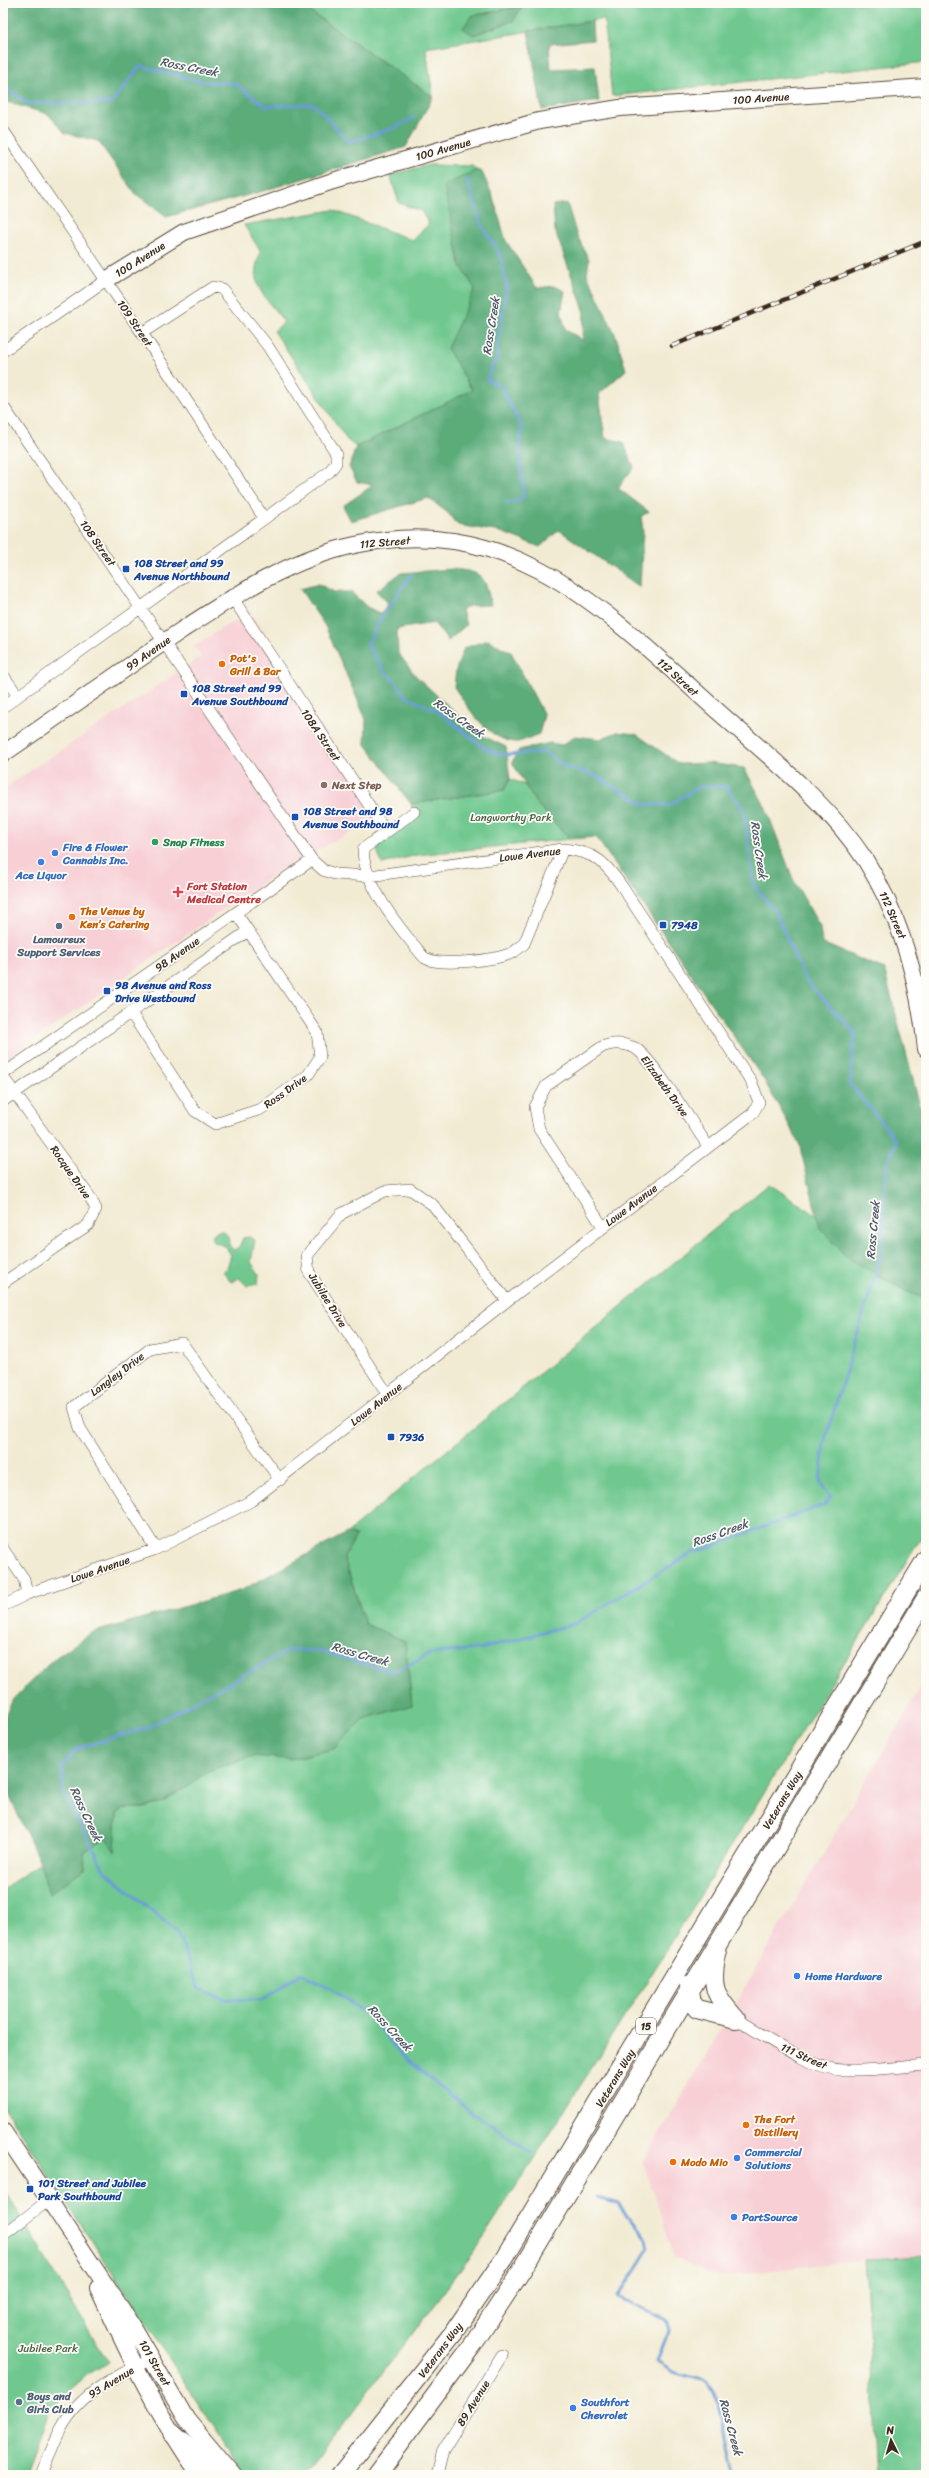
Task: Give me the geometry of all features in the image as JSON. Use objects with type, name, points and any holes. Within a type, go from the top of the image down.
[{"type":"main road","name":"Veterans Way","points":[[340,2475],[410,2390],[453,2333],[504,2259],[683,1966],[926,1559]]},
{"type":"main road","name":"Veterans Way","points":[[376,2475],[472,2346],[522,2270],[926,1598]]},
{"type":"main road","points":[[721,1941],[712,1982],[718,1998],[736,2019]]},
{"type":"main road","points":[[683,1966],[691,1991],[692,2002],[697,2009],[736,2019]]},
{"type":"main road","points":[[354,2475],[387,2430],[410,2390]]},
{"type":"main road","points":[[172,2433],[199,2456],[215,2475]]},
{"type":"street","name":"100 Avenue","points":[[3,351],[106,280],[184,232],[333,181],[539,121],[620,108],[926,87]]},
{"type":"street","name":"109 Street","points":[[3,130],[142,333],[264,518]]},
{"type":"street","points":[[3,707],[141,606],[329,472],[337,459],[336,454],[267,345],[222,288],[213,287],[142,333]]},
{"type":"street","name":"108 Street","points":[[3,406],[141,606],[162,643],[312,860]]},
{"type":"street","name":"112 Street","points":[[299,561],[354,545],[378,541],[399,539],[443,541],[475,546],[522,561],[544,571],[589,600],[803,787],[839,825],[866,861],[887,899],[905,943],[924,1017],[926,1050]]},
{"type":"street","name":"99 Avenue","points":[[3,754],[162,643],[232,597],[273,573],[299,561]]},
{"type":"street","name":"108A Street","points":[[232,597],[386,831]]},
{"type":"street","points":[[3,675],[18,696]]},
{"type":"street","points":[[414,812],[363,848],[369,876],[394,921],[425,958],[448,964],[512,953],[524,944],[563,849]]},
{"type":"street","name":"Lowe Avenue","points":[[3,1606],[27,1594],[156,1549],[251,1501],[280,1480],[506,1301],[756,1109],[759,1102],[754,1086],[608,867],[593,856],[563,849],[369,876],[336,874],[323,870],[312,860]]},
{"type":"street","name":"98 Avenue","points":[[3,1074],[312,860]]},
{"type":"street","name":"Ross Drive","points":[[131,1013],[195,1111],[215,1124],[261,1109],[308,1075],[320,1057],[317,1032],[236,913]]},
{"type":"street","points":[[3,1101],[248,931]]},
{"type":"street","name":"Elizabeth Drive","points":[[603,1227],[539,1129],[534,1107],[546,1086],[602,1047],[613,1044],[630,1046],[647,1059],[708,1146]]},
{"type":"street","name":"Rocque Drive","points":[[3,1077],[96,1209],[88,1225],[3,1283]]},
{"type":"street","name":"Jubilee Drive","points":[[388,1395],[309,1272],[307,1256],[341,1214],[385,1191],[410,1189],[433,1204],[506,1301]]},
{"type":"street","name":"Langley Drive","points":[[156,1549],[80,1428],[74,1407],[150,1349],[182,1343],[280,1480]]},
{"type":"street","points":[[3,1549],[24,1579],[27,1594]]},
{"type":"street","name":"111 Street","points":[[736,2019],[794,2053],[822,2066],[842,2070],[926,2065]]},
{"type":"street","name":"101 Street","points":[[3,2131],[153,2359],[187,2420],[233,2475]]},
{"type":"street","points":[[3,2234],[49,2200]]},
{"type":"street","name":"101 Street","points":[[80,2248],[135,2367],[172,2433],[200,2475]]},
{"type":"street","name":"89 Avenue","points":[[437,2475],[443,2451],[502,2355]]},
{"type":"street","name":"93 Avenue","points":[[42,2475],[60,2430],[76,2407],[102,2386],[135,2367],[153,2359]]},
{"type":"shaded area","points":[[250,611],[378,819],[291,863],[3,1061],[3,789],[201,657],[194,646]]},
{"type":"shaded area","points":[[926,1678],[926,2256],[865,2259],[718,2277],[675,2258],[643,2162]]},
{"type":"green space","points":[[3,3],[298,3],[433,97],[406,147],[263,191],[166,217],[136,194],[98,141],[65,133],[48,114],[3,101]]},
{"type":"green space","points":[[298,3],[926,3],[926,62],[612,96],[604,19],[426,48],[433,97]],"holes":[[[523,6],[513,21],[473,35],[471,16]]]},
{"type":"green space","points":[[523,6],[513,21],[473,35],[463,28],[471,16]]},
{"type":"green space","points":[[592,21],[593,40],[549,44],[551,69],[595,67],[599,101],[542,110],[528,31]]},
{"type":"green space","points":[[429,165],[472,166],[477,170],[445,185],[460,264],[475,289],[465,311],[466,381],[472,390],[356,447],[347,440],[274,331],[284,322],[260,290],[256,273],[257,263],[261,252],[244,225],[333,210],[412,240],[429,224],[421,211],[399,203],[390,175]]},
{"type":"green space","points":[[477,170],[482,172],[493,197],[506,241],[537,288],[554,286],[565,291],[561,313],[566,330],[583,340],[584,310],[555,231],[553,205],[567,203],[576,233],[589,260],[587,274],[616,336],[626,370],[599,394],[605,438],[623,442],[634,467],[618,488],[649,512],[641,516],[643,531],[640,587],[559,530],[540,547],[501,532],[458,525],[448,513],[428,498],[351,521],[343,506],[373,485],[357,482],[349,467],[356,447],[472,390],[447,348],[475,289],[460,264],[444,185]]},
{"type":"green space","points":[[452,569],[470,572],[481,577],[487,587],[491,605],[469,606],[462,610],[466,625],[448,641],[434,623],[397,629],[398,653],[415,675],[477,733],[506,747],[510,779],[504,790],[411,804],[365,743],[366,719],[325,626],[300,589],[319,584],[334,592],[351,592],[367,607],[381,614],[388,603],[376,591],[401,573]]},
{"type":"green space","points":[[488,640],[511,652],[544,715],[539,734],[518,742],[506,740],[496,736],[472,713],[454,687],[456,670],[464,648]]},
{"type":"green space","points":[[617,732],[636,734],[679,764],[708,763],[744,768],[765,806],[793,879],[820,927],[822,943],[884,969],[926,1129],[926,1298],[905,1291],[846,1257],[820,1228],[799,1143],[764,1080],[596,837],[570,839],[536,803],[512,762],[519,750],[550,743],[563,745],[575,736],[600,739]]},
{"type":"green space","name":"Langworthy Park","points":[[510,779],[525,785],[536,803],[570,839],[417,855],[382,864],[375,844],[415,813],[411,804],[504,790]]},
{"type":"green space","points":[[769,1184],[926,1287],[926,1530],[660,1961],[474,2252],[320,2456],[304,2469],[293,2475],[245,2474],[3,2106],[3,1889],[40,1863],[49,1894],[85,1868],[84,1851],[106,1838],[115,1851],[117,1814],[124,1808],[144,1808],[164,1802],[208,1771],[253,1756],[289,1759],[334,1749],[363,1719],[412,1705],[405,1641],[365,1624],[344,1557],[356,1536],[347,1533]]},
{"type":"green space","points":[[218,1231],[224,1231],[230,1240],[229,1245],[234,1250],[239,1247],[243,1238],[249,1237],[255,1240],[251,1262],[259,1274],[258,1284],[247,1286],[239,1278],[231,1282],[223,1272],[227,1268],[231,1255],[226,1247],[212,1241],[212,1236]]},
{"type":"green space","points":[[347,1533],[356,1536],[344,1557],[365,1624],[405,1641],[412,1705],[363,1719],[334,1749],[289,1759],[253,1756],[208,1771],[164,1802],[144,1808],[124,1808],[117,1814],[115,1852],[106,1838],[84,1851],[85,1868],[49,1894],[40,1863],[3,1782],[3,1721],[13,1699],[55,1658],[91,1633],[242,1590]]},
{"type":"green space","name":"Jubilee Park","points":[[3,2188],[108,2362],[84,2377],[65,2393],[49,2414],[28,2475],[3,2475]]},
{"type":"green space","points":[[926,2256],[926,2475],[877,2475],[865,2259]]},
{"type":"waterway","name":"Ross Creek","points":[[3,86],[27,103],[112,103],[140,66],[204,82],[234,83],[266,106],[314,104],[349,142],[391,129],[414,118]]},
{"type":"waterway","name":"Ross Creek","points":[[467,180],[482,226],[500,254],[507,285],[497,350],[498,359],[492,365],[487,380],[501,386],[522,428],[520,436],[520,454],[523,499],[506,503]]},
{"type":"waterway","name":"Ross Creek","points":[[411,575],[381,618],[367,645],[385,672],[396,682],[405,696],[439,712],[487,750],[506,755],[545,752],[564,766],[596,776],[644,804],[670,805],[698,787],[726,786],[744,810],[754,886],[776,913],[805,980],[855,1032],[850,1084],[896,1140],[886,1169],[881,1256],[824,1443],[820,1482],[831,1497],[824,1505],[692,1553],[576,1623],[484,1648],[430,1654],[393,1672],[323,1652],[291,1649],[149,1727],[76,1749],[62,1767],[63,1792],[105,1871],[177,1932],[198,1988],[224,1999],[262,2000],[302,1973],[339,1993],[374,2021],[401,2055],[472,2113],[492,2124],[532,2153]]},
{"type":"waterway","name":"Ross Creek","points":[[597,2198],[618,2204],[646,2239],[648,2249],[618,2297],[666,2319],[669,2331],[657,2362],[673,2372],[706,2381],[719,2404],[734,2475]]},
{"type":"railway","points":[[672,346],[926,241]]},
{"type":"place","name":"108 Street and 99 Avenue Northbound","points":[[126,569]]},
{"type":"place","name":"Pot's Grill & Bar","points":[[222,664]]},
{"type":"place","name":"108 Street and 99 Avenue Southbound","points":[[184,694]]},
{"type":"place","name":"Next Step","points":[[324,785]]},
{"type":"place","name":"108 Street and 98 Avenue Southbound","points":[[295,817]]},
{"type":"place","name":"Snap Fitness","points":[[155,842]]},
{"type":"place","name":"Fire & Flower Cannabis Inc.","points":[[55,853]]},
{"type":"place","name":"Ace LIquor","points":[[41,862]]},
{"type":"place","name":"Fort Station Medical Centre","points":[[178,892]]},
{"type":"place","name":"The Venue by Ken’s Catering","points":[[72,917]]},
{"type":"place","name":"7948","points":[[663,925]]},
{"type":"place","name":"Lamoureux Support Services","points":[[59,926]]},
{"type":"place","name":"98 Avenue and Ross Drive Westbound","points":[[107,991]]},
{"type":"place","name":"7936","points":[[391,1437]]},
{"type":"place","name":"Home Hardware","points":[[797,1976]]},
{"type":"place","name":"The Fort Distillery","points":[[746,2125]]},
{"type":"place","name":"Commercial Solutions","points":[[737,2158]]},
{"type":"place","name":"Modo Mio","points":[[673,2162]]},
{"type":"place","name":"101 Street and Jubilee Park Southbound","points":[[30,2189]]},
{"type":"place","name":"PartSource","points":[[734,2217]]},
{"type":"place","name":"Boys and Girls Club","points":[[19,2402]]},
{"type":"place","name":"Southfort Chevrolet","points":[[573,2408]]}]
